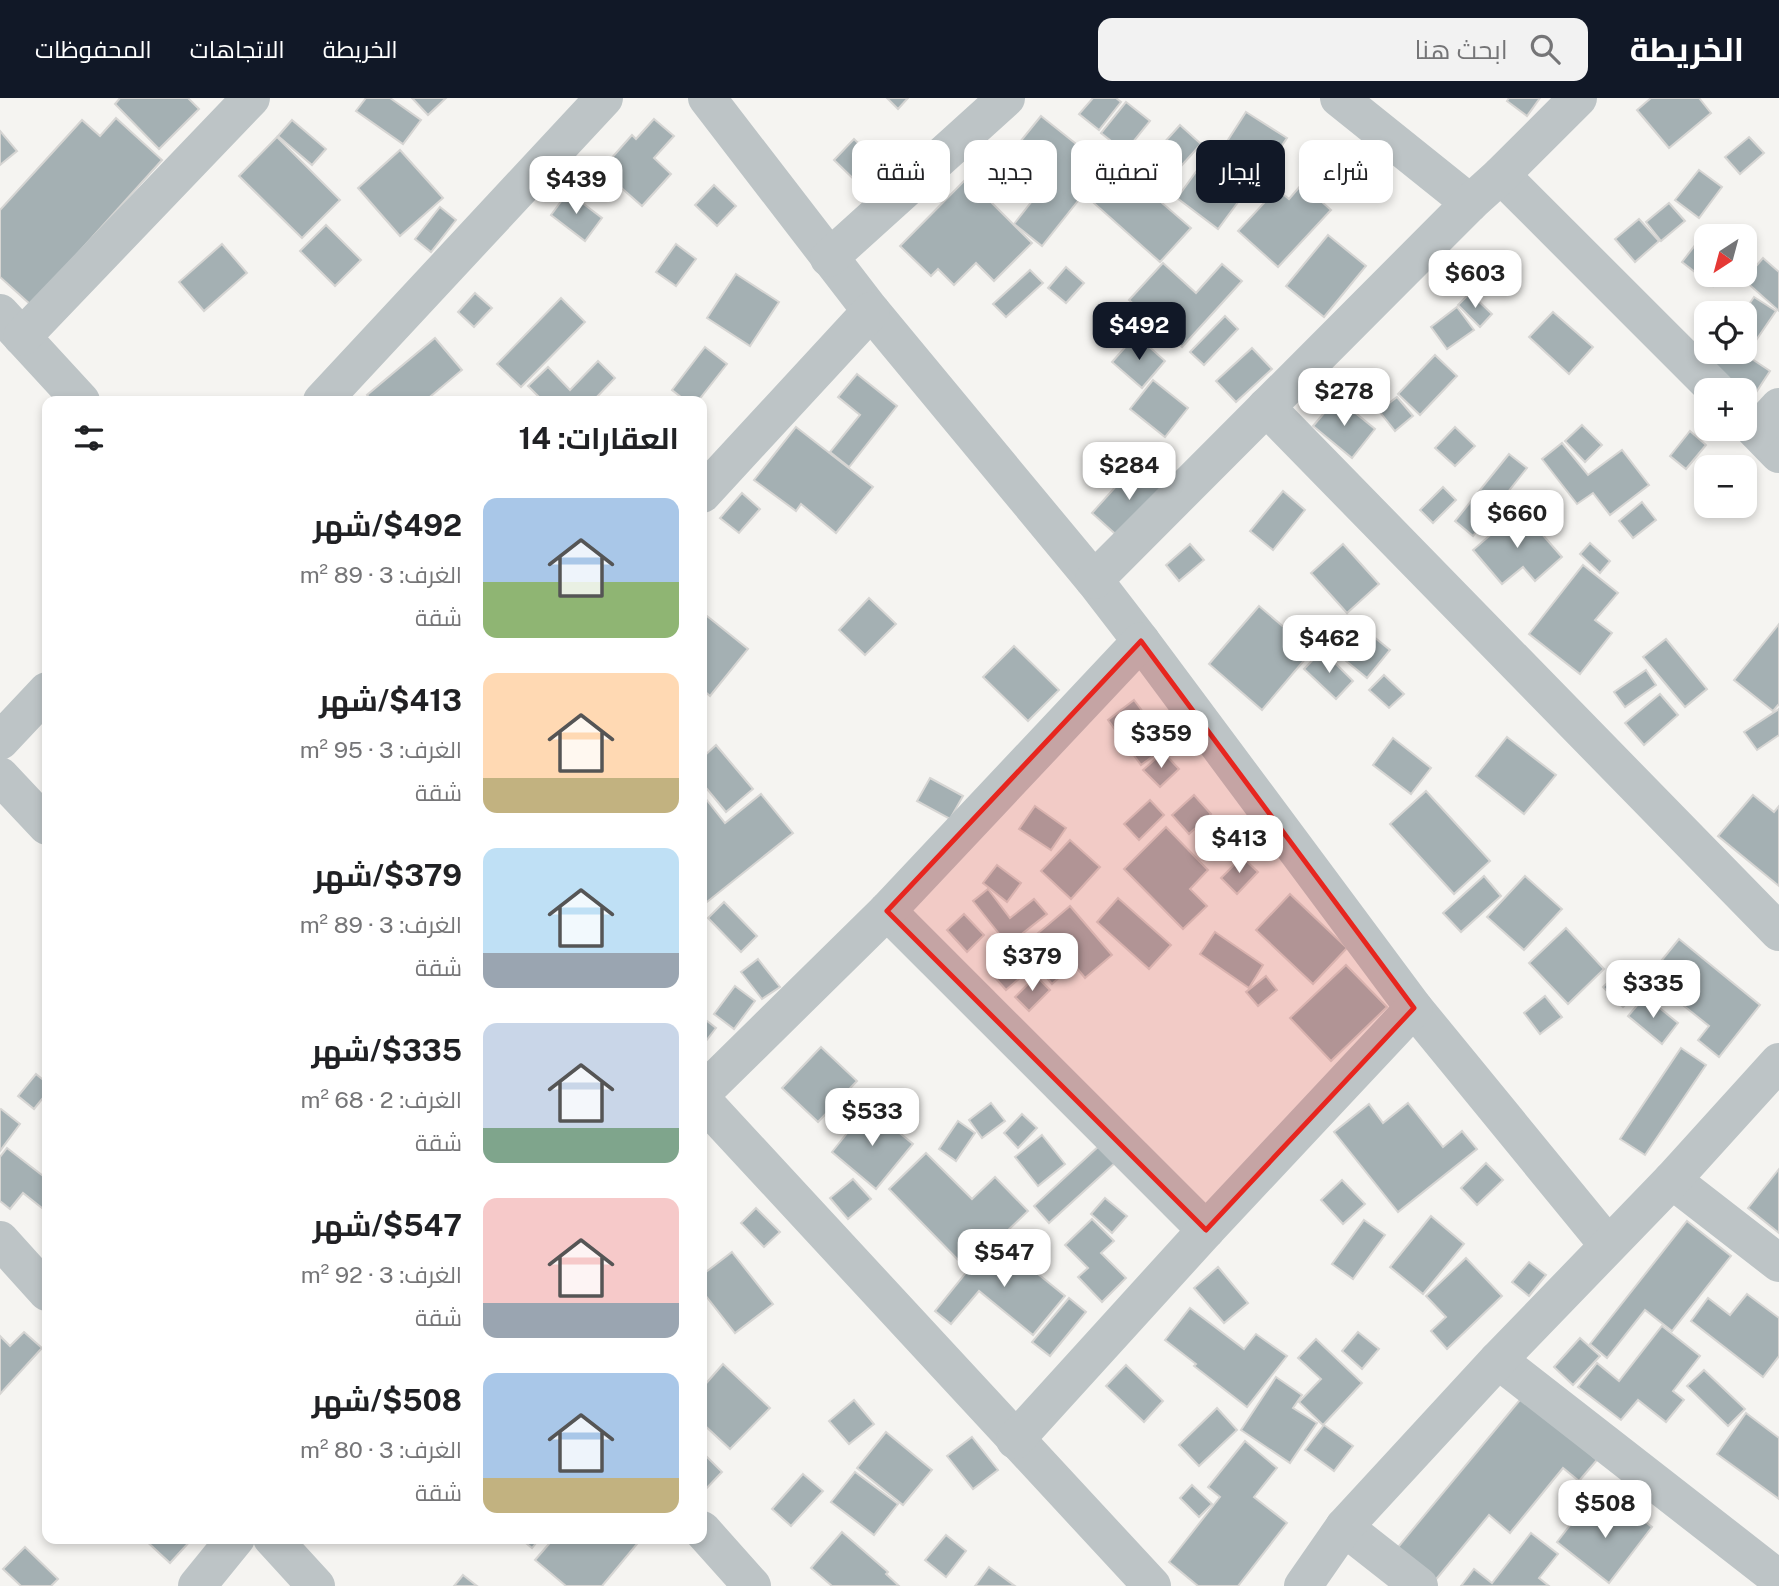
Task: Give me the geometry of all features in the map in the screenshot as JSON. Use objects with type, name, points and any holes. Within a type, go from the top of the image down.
[{"type":"street","points":[[76,396],[11,325],[251,98]]},
{"type":"street","points":[[326,396],[604,98]]},
{"type":"street","points":[[708,98],[871,312],[1094,580],[1414,1008],[1608,1245]]},
{"type":"street","points":[[829,258],[1006,98]]},
{"type":"street","points":[[1339,98],[1470,203]]},
{"type":"street","points":[[1094,580],[1578,98]]},
{"type":"street","points":[[1501,175],[1704,378]]},
{"type":"street","points":[[707,489],[871,312]]},
{"type":"street","points":[[1266,407],[1779,932]]},
{"type":"street","points":[[707,1088],[887,911],[1141,641]]},
{"type":"street","points":[[0,741],[42,696]]},
{"type":"street","points":[[0,776],[42,821]]},
{"type":"street","points":[[887,911],[1206,1230]]},
{"type":"street","points":[[1015,1440],[1206,1230],[1414,1008]]},
{"type":"street","points":[[1303,1586],[1344,1527],[1498,1360],[1672,1180],[1779,1062]]},
{"type":"street","points":[[707,1105],[1152,1586]]},
{"type":"street","points":[[1672,1180],[1779,1263]]},
{"type":"street","points":[[0,1240],[42,1286]]},
{"type":"street","points":[[1498,1360],[1779,1580]]},
{"type":"street","points":[[1344,1527],[1419,1586]]},
{"type":"street","points":[[707,1536],[752,1586]]},
{"type":"street","points":[[197,1586],[231,1544]]},
{"type":"street","points":[[278,1544],[316,1586]]},
{"type":"highlighted area","points":[[1141,641],[1414,1008],[1206,1230],[887,911]]},
{"type":"building","points":[[120,98],[188,98],[199,109],[159,149],[115,104]]},
{"type":"building","points":[[366,98],[390,98],[421,120],[403,144],[356,111]]},
{"type":"building","points":[[412,98],[446,98],[428,115]]},
{"type":"building","points":[[887,98],[908,98],[898,109]]},
{"type":"building","points":[[1093,98],[1116,98],[1121,102],[1099,130],[1079,114]]},
{"type":"building","points":[[1509,98],[1540,98],[1527,116],[1507,101]]},
{"type":"building","points":[[1651,98],[1699,98],[1711,113],[1669,148],[1637,110]]},
{"type":"building","points":[[1126,102],[1150,121],[1135,140],[1110,140],[1101,133]]},
{"type":"building","points":[[1246,112],[1287,138],[1285,141],[1228,140]]},
{"type":"building","points":[[1041,116],[1071,140],[1071,203],[1076,203],[1042,246],[1014,224],[1030,203],[1057,203],[1057,140],[1022,140]]},
{"type":"building","points":[[116,118],[162,160],[31,305],[0,277],[0,210],[82,120],[100,136]]},
{"type":"building","points":[[654,119],[674,136],[654,158],[671,174],[642,206],[601,170],[632,135],[636,139]]},
{"type":"building","points":[[292,120],[326,149],[312,165],[278,136]]},
{"type":"building","points":[[1180,125],[1197,140],[1196,150],[1182,165],[1182,140],[1167,140]]},
{"type":"building","points":[[0,131],[17,151],[0,165]]},
{"type":"building","points":[[277,137],[340,200],[302,238],[239,176]]},
{"type":"building","points":[[1749,137],[1764,153],[1740,174],[1725,157]]},
{"type":"building","points":[[852,141],[852,177],[834,160]]},
{"type":"building","points":[[400,150],[443,198],[400,236],[358,188]]},
{"type":"building","points":[[1699,170],[1722,187],[1699,218],[1675,200]]},
{"type":"building","points":[[1196,172],[1196,203],[1237,203],[1218,229],[1182,202],[1182,191]]},
{"type":"building","points":[[964,181],[964,203],[992,203],[1032,243],[994,281],[976,263],[954,285],[938,269],[931,276],[900,246],[942,203],[950,203],[950,195]]},
{"type":"building","points":[[714,185],[736,206],[717,226],[695,205]]},
{"type":"building","points":[[1299,187],[1299,203],[1323,203],[1331,210],[1278,267],[1238,231],[1264,203],[1285,203],[1285,196],[1289,199]]},
{"type":"building","points":[[568,192],[602,218],[585,241],[551,215]]},
{"type":"building","points":[[1094,203],[1162,203],[1191,228],[1160,262]]},
{"type":"building","points":[[1669,203],[1685,221],[1661,241],[1646,222]]},
{"type":"building","points":[[440,207],[456,220],[431,252],[415,239]]},
{"type":"building","points":[[1639,219],[1659,241],[1635,262],[1615,239]]},
{"type":"building","points":[[326,225],[361,260],[335,286],[300,251]]},
{"type":"building","points":[[1328,235],[1366,266],[1324,317],[1286,286]]},
{"type":"building","points":[[222,244],[247,273],[204,311],[179,282]]},
{"type":"building","points":[[676,244],[696,259],[676,286],[656,272]]},
{"type":"building","points":[[1694,247],[1694,271],[1682,262]]},
{"type":"building","points":[[1763,258],[1779,272],[1779,311],[1752,287],[1757,287],[1757,265]]},
{"type":"building","points":[[1163,263],[1196,293],[1222,264],[1242,281],[1182,347],[1129,300]]},
{"type":"building","points":[[1066,267],[1084,283],[1066,303],[1048,288]]},
{"type":"building","points":[[1030,270],[1043,283],[1006,317],[993,304]]},
{"type":"building","points":[[736,274],[779,302],[750,346],[707,318]]},
{"type":"building","points":[[475,293],[492,308],[474,327],[458,312]]},
{"type":"building","points":[[1470,293],[1492,314],[1480,327],[1458,305]]},
{"type":"building","points":[[1754,297],[1776,311],[1757,339],[1757,301],[1751,301]]},
{"type":"building","points":[[561,298],[585,322],[521,387],[497,364]]},
{"type":"building","points":[[1457,307],[1474,330],[1447,349],[1431,327]]},
{"type":"building","points":[[1553,312],[1593,347],[1569,374],[1529,337]]},
{"type":"building","points":[[1225,316],[1238,329],[1204,365],[1190,352]]},
{"type":"building","points":[[1136,335],[1165,361],[1142,388],[1112,362]]},
{"type":"building","points":[[435,338],[462,370],[431,396],[367,395]]},
{"type":"building","points":[[705,347],[727,364],[702,396],[680,396],[672,390]]},
{"type":"building","points":[[1252,348],[1272,369],[1236,402],[1216,381]]},
{"type":"building","points":[[1435,355],[1457,376],[1420,415],[1398,394]]},
{"type":"building","points":[[598,361],[615,378],[598,396],[538,396],[528,386],[548,367],[570,390]]},
{"type":"building","points":[[1757,362],[1770,371],[1757,391],[1757,378],[1724,378],[1708,367],[1710,364]]},
{"type":"building","points":[[857,374],[897,406],[849,467],[830,452],[860,415],[838,397]]},
{"type":"building","points":[[1153,380],[1188,408],[1165,437],[1130,409]]},
{"type":"building","points":[[1397,397],[1413,416],[1395,431],[1379,411]]},
{"type":"building","points":[[1337,398],[1375,429],[1352,458],[1313,426]]},
{"type":"building","points":[[1582,425],[1602,445],[1585,462],[1565,441]]},
{"type":"building","points":[[796,427],[873,487],[836,533],[801,504],[796,511],[754,480]]},
{"type":"building","points":[[1455,427],[1475,446],[1455,466],[1435,448]]},
{"type":"building","points":[[1690,431],[1694,434],[1694,441],[1701,441],[1706,445],[1698,455],[1694,455],[1694,459],[1686,469],[1670,456]]},
{"type":"building","points":[[1562,443],[1588,475],[1622,450],[1649,485],[1610,515],[1593,493],[1577,504],[1542,459]]},
{"type":"building","points":[[1509,454],[1527,468],[1473,536],[1455,521]]},
{"type":"building","points":[[1136,464],[1166,491],[1122,540],[1092,513]]},
{"type":"building","points":[[1443,487],[1456,500],[1433,523],[1420,510]]},
{"type":"building","points":[[1283,491],[1305,510],[1273,550],[1250,531]]},
{"type":"building","points":[[742,493],[760,509],[739,533],[720,518]]},
{"type":"building","points":[[1642,502],[1656,520],[1633,538],[1619,521]]},
{"type":"building","points":[[1520,509],[1562,557],[1535,581],[1523,567],[1502,584],[1473,550]]},
{"type":"building","points":[[1590,543],[1610,561],[1600,573],[1580,554]]},
{"type":"building","points":[[1190,544],[1204,560],[1179,581],[1166,565]]},
{"type":"building","points":[[1343,544],[1379,584],[1347,613],[1311,573]]},
{"type":"building","points":[[1583,565],[1618,593],[1595,620],[1612,633],[1580,674],[1529,634]]},
{"type":"building","points":[[869,598],[896,624],[865,655],[839,630]]},
{"type":"building","points":[[1259,606],[1312,651],[1262,710],[1209,664]]},
{"type":"building","points":[[707,616],[748,649],[710,696],[707,693]]},
{"type":"building","points":[[1348,616],[1390,650],[1367,678],[1324,643]]},
{"type":"building","points":[[1779,624],[1779,704],[1773,711],[1734,680]]},
{"type":"building","points":[[1666,639],[1707,689],[1685,707],[1643,657]]},
{"type":"building","points":[[1014,646],[1059,690],[1028,721],[983,677]]},
{"type":"building","points":[[1322,650],[1353,681],[1336,699],[1304,669]]},
{"type":"building","points":[[1646,670],[1656,685],[1625,707],[1614,692]]},
{"type":"building","points":[[1384,675],[1404,694],[1389,708],[1369,690]]},
{"type":"building","points":[[1660,694],[1678,715],[1644,745],[1625,723]]},
{"type":"building","points":[[1134,700],[1168,745],[1141,765],[1108,720]]},
{"type":"building","points":[[1779,709],[1779,735],[1757,750],[1744,732]]},
{"type":"building","points":[[1507,737],[1556,775],[1524,814],[1476,776]]},
{"type":"building","points":[[1393,738],[1431,768],[1411,794],[1373,765]]},
{"type":"building","points":[[716,745],[753,789],[726,812],[707,789],[707,753]]},
{"type":"building","points":[[1163,752],[1179,769],[1160,787],[1143,770]]},
{"type":"building","points":[[930,778],[963,796],[950,819],[917,801]]},
{"type":"building","points":[[1426,791],[1490,861],[1454,894],[1390,824]]},
{"type":"building","points":[[761,794],[793,833],[707,902],[707,800],[725,823]]},
{"type":"building","points":[[1194,795],[1211,814],[1189,834],[1172,815]]},
{"type":"building","points":[[1753,795],[1774,812],[1779,806],[1779,886],[1718,836]]},
{"type":"building","points":[[1150,800],[1164,815],[1139,840],[1124,824]]},
{"type":"building","points":[[1035,806],[1066,828],[1051,850],[1019,829]]},
{"type":"building","points":[[1166,827],[1208,870],[1190,889],[1207,906],[1183,929],[1124,869]]},
{"type":"building","points":[[1070,840],[1100,867],[1071,899],[1041,871]]},
{"type":"building","points":[[1242,857],[1258,872],[1237,894],[1221,878]]},
{"type":"building","points":[[997,865],[1021,883],[1007,902],[983,883]]},
{"type":"building","points":[[1484,876],[1501,896],[1461,932],[1443,913]]},
{"type":"building","points":[[1525,876],[1562,909],[1524,950],[1487,917]]},
{"type":"building","points":[[988,889],[1010,918],[1034,899],[1047,914],[1008,945],[973,901]]},
{"type":"building","points":[[1290,894],[1347,948],[1313,984],[1256,930]]},
{"type":"building","points":[[1118,898],[1171,945],[1149,969],[1097,922]]},
{"type":"building","points":[[724,902],[757,936],[741,952],[708,918]]},
{"type":"building","points":[[1070,906],[1112,955],[1085,978],[1058,945],[1006,990],[991,973]]},
{"type":"building","points":[[964,914],[984,935],[967,952],[947,930]]},
{"type":"building","points":[[1566,928],[1604,969],[1568,1004],[1529,963]]},
{"type":"building","points":[[1215,932],[1263,965],[1249,988],[1200,954]]},
{"type":"building","points":[[1679,939],[1760,1005],[1719,1057],[1698,1040],[1709,1026],[1648,977]]},
{"type":"building","points":[[1058,950],[1072,966],[1052,984],[1038,967]]},
{"type":"building","points":[[758,959],[780,987],[762,999],[741,972]]},
{"type":"building","points":[[1346,965],[1387,1007],[1331,1061],[1290,1018]]},
{"type":"building","points":[[1620,971],[1639,991],[1623,1007],[1603,987]]},
{"type":"building","points":[[1036,976],[1050,990],[1029,1011],[1015,997]]},
{"type":"building","points":[[1266,976],[1277,990],[1258,1006],[1246,992]]},
{"type":"building","points":[[735,986],[755,1001],[734,1029],[714,1014]]},
{"type":"building","points":[[1545,996],[1562,1017],[1540,1034],[1524,1013]]},
{"type":"building","points":[[1645,996],[1678,1023],[1662,1044],[1628,1016]]},
{"type":"building","points":[[707,1021],[716,1028],[707,1040]]},
{"type":"building","points":[[821,1047],[857,1081],[818,1122],[782,1088]]},
{"type":"building","points":[[1681,1048],[1706,1065],[1645,1155],[1620,1139]]},
{"type":"building","points":[[36,1074],[42,1079],[42,1099],[34,1109],[18,1096]]},
{"type":"building","points":[[991,1103],[1005,1121],[982,1138],[969,1120]]},
{"type":"building","points":[[1408,1103],[1443,1147],[1462,1131],[1477,1149],[1398,1212],[1334,1132],[1369,1104],[1383,1123]]},
{"type":"building","points":[[868,1107],[913,1144],[876,1189],[832,1152]]},
{"type":"building","points":[[0,1110],[20,1124],[0,1151]]},
{"type":"building","points":[[1022,1114],[1037,1128],[1018,1148],[1004,1133]]},
{"type":"building","points":[[958,1121],[975,1133],[956,1161],[939,1149]]},
{"type":"building","points":[[1042,1135],[1065,1164],[1038,1186],[1015,1157]]},
{"type":"building","points":[[1100,1145],[1116,1162],[1049,1223],[1034,1206]]},
{"type":"building","points":[[7,1148],[42,1175],[42,1208],[23,1193],[10,1209],[0,1201],[0,1157]]},
{"type":"building","points":[[926,1153],[972,1199],[995,1177],[1028,1211],[999,1239],[994,1234],[963,1265],[889,1189]]},
{"type":"building","points":[[1486,1163],[1503,1180],[1477,1205],[1461,1188]]},
{"type":"building","points":[[1779,1169],[1779,1233],[1748,1208]]},
{"type":"building","points":[[853,1179],[871,1199],[848,1219],[830,1198]]},
{"type":"building","points":[[1342,1180],[1365,1204],[1343,1224],[1321,1200]]},
{"type":"building","points":[[1105,1198],[1127,1216],[1112,1233],[1091,1214]]},
{"type":"building","points":[[756,1208],[780,1232],[764,1247],[741,1223]]},
{"type":"building","points":[[1431,1216],[1464,1244],[1423,1294],[1390,1267]]},
{"type":"building","points":[[1092,1219],[1114,1241],[1101,1253],[1126,1278],[1102,1302],[1078,1277],[1088,1268],[1065,1245]]},
{"type":"building","points":[[1364,1220],[1385,1235],[1353,1279],[1332,1264]]},
{"type":"building","points":[[1687,1221],[1731,1256],[1672,1331],[1645,1310],[1607,1358],[1590,1344]]},
{"type":"building","points":[[994,1238],[1065,1296],[1033,1335],[979,1291],[951,1324],[935,1311]]},
{"type":"building","points":[[732,1252],[773,1304],[735,1333],[707,1297],[707,1271]]},
{"type":"building","points":[[1466,1258],[1502,1296],[1447,1349],[1431,1331],[1446,1317],[1426,1296]]},
{"type":"building","points":[[1529,1262],[1546,1275],[1529,1296],[1512,1282]]},
{"type":"building","points":[[1218,1267],[1248,1303],[1224,1323],[1194,1288]]},
{"type":"building","points":[[1747,1294],[1779,1318],[1779,1356],[1763,1377],[1691,1321],[1708,1298],[1730,1315]]},
{"type":"building","points":[[1069,1298],[1086,1312],[1050,1356],[1032,1342]]},
{"type":"building","points":[[1190,1308],[1244,1349],[1256,1334],[1287,1356],[1247,1407],[1165,1340]]},
{"type":"building","points":[[1662,1326],[1700,1356],[1673,1391],[1684,1400],[1666,1422],[1638,1400],[1621,1420],[1578,1387],[1597,1363],[1619,1381]]},
{"type":"building","points":[[24,1332],[42,1348],[0,1394],[0,1336],[10,1346]]},
{"type":"building","points":[[1358,1332],[1379,1349],[1362,1369],[1342,1351]]},
{"type":"building","points":[[1580,1338],[1600,1356],[1573,1385],[1554,1367]]},
{"type":"building","points":[[1316,1339],[1362,1383],[1323,1425],[1299,1402],[1321,1379],[1298,1358]]},
{"type":"building","points":[[723,1364],[770,1408],[730,1449],[707,1428],[707,1382]]},
{"type":"building","points":[[1126,1365],[1163,1401],[1144,1422],[1106,1386]]},
{"type":"building","points":[[1704,1370],[1745,1409],[1728,1426],[1687,1386]]},
{"type":"building","points":[[1276,1377],[1302,1395],[1293,1408],[1317,1423],[1290,1463],[1241,1430]]},
{"type":"building","points":[[1524,1395],[1597,1460],[1579,1481],[1563,1468],[1510,1533],[1489,1515],[1433,1583],[1394,1552]]},
{"type":"building","points":[[854,1400],[874,1424],[849,1444],[829,1421]]},
{"type":"building","points":[[1217,1408],[1237,1430],[1199,1466],[1179,1445]]},
{"type":"building","points":[[1746,1413],[1779,1438],[1779,1499],[1717,1454]]},
{"type":"building","points":[[1324,1425],[1353,1446],[1334,1471],[1305,1450]]},
{"type":"building","points":[[886,1432],[932,1470],[903,1505],[857,1468]]},
{"type":"building","points":[[972,1437],[998,1470],[973,1489],[947,1456]]},
{"type":"building","points":[[1245,1441],[1277,1468],[1254,1497],[1287,1523],[1238,1586],[1198,1586],[1169,1562],[1220,1497],[1208,1487]]},
{"type":"building","points":[[707,1457],[722,1472],[707,1488]]},
{"type":"building","points":[[855,1472],[898,1504],[874,1535],[831,1502]]},
{"type":"building","points":[[803,1474],[823,1491],[791,1526],[772,1509]]},
{"type":"building","points":[[1192,1485],[1212,1504],[1199,1517],[1180,1498]]},
{"type":"building","points":[[1624,1505],[1652,1527],[1609,1583],[1557,1542],[1584,1507],[1608,1526]]},
{"type":"building","points":[[842,1532],[888,1572],[886,1574],[899,1586],[832,1586],[811,1568]]},
{"type":"building","points":[[1531,1533],[1558,1554],[1539,1578],[1549,1586],[1461,1586],[1474,1569],[1492,1583]]},
{"type":"building","points":[[946,1535],[966,1551],[946,1577],[925,1560]]},
{"type":"building","points":[[149,1544],[187,1544],[170,1563]]},
{"type":"building","points":[[549,1544],[637,1544],[602,1586],[566,1586],[535,1560]]},
{"type":"building","points":[[25,1547],[58,1579],[51,1586],[21,1586],[3,1569]]},
{"type":"building","points":[[989,1567],[1015,1586],[975,1586]]},
{"type":"building","points":[[463,1575],[477,1586],[454,1586]]}]
